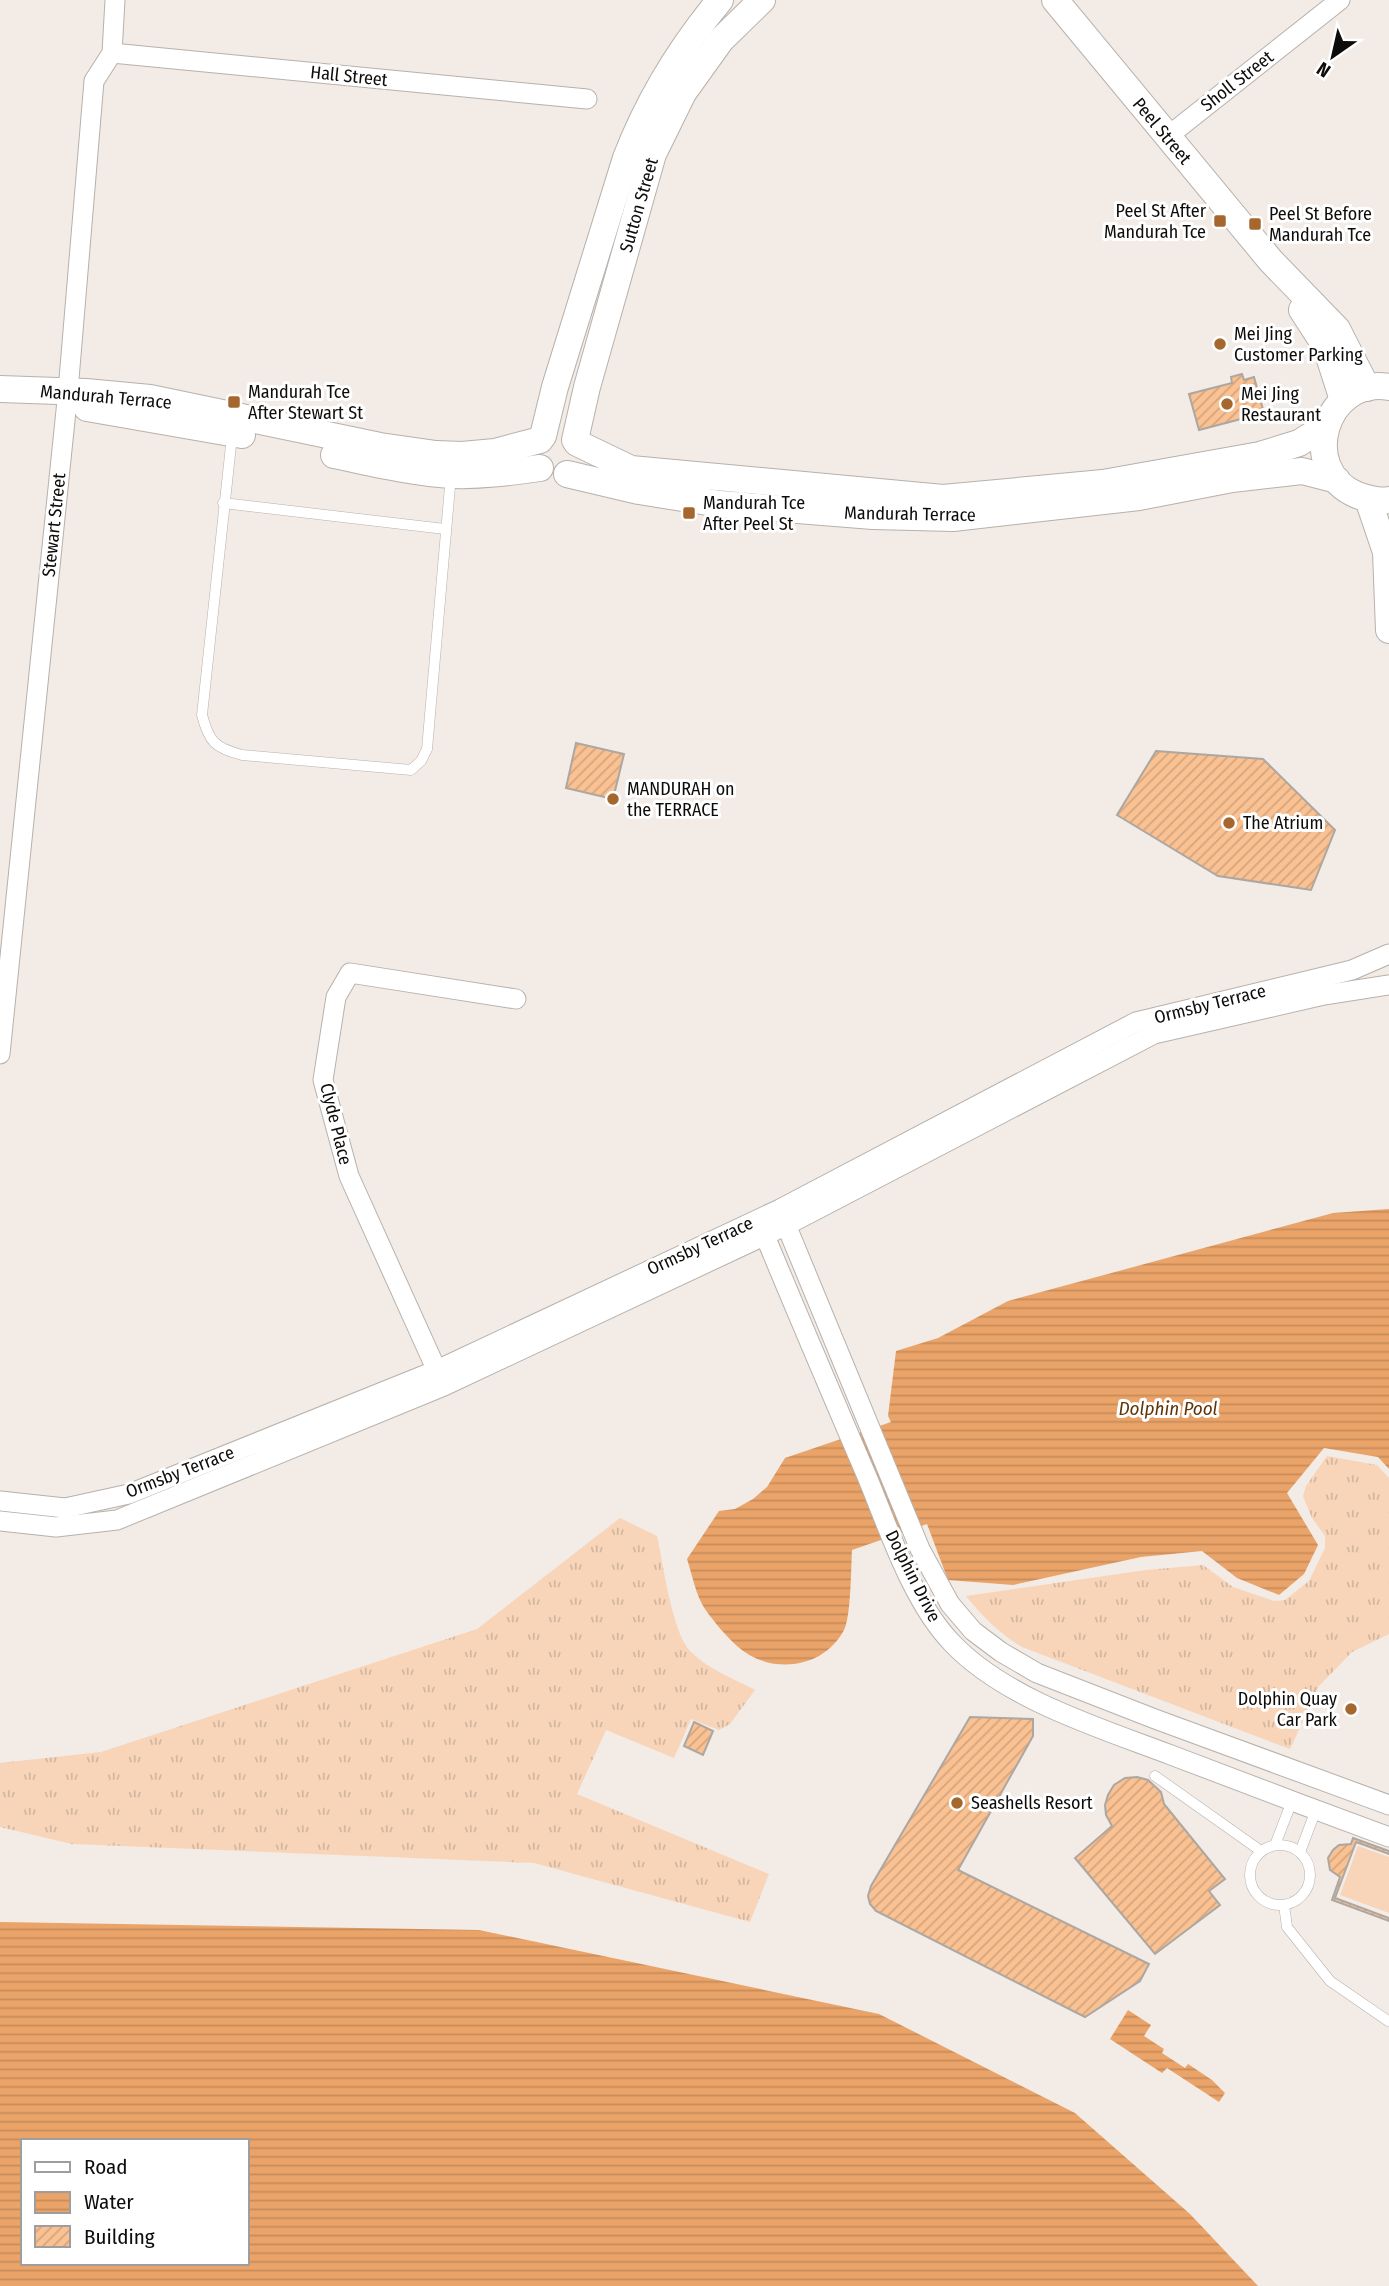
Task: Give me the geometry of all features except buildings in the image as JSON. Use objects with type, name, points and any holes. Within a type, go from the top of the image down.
[{"type":"main road","name":"Sutton Street","points":[[542,438],[555,387],[636,134],[695,29],[720,0]]},
{"type":"main road","name":"Sutton Street","points":[[576,442],[594,361],[653,154],[683,93],[721,40],[762,0]]},
{"type":"main road","name":"Peel Street","points":[[1055,0],[1271,261],[1337,329],[1378,387]]},
{"type":"main road","name":"Peel Street","points":[[1271,261],[1326,347],[1343,400]]},
{"type":"main road","points":[[1337,480],[1327,464],[1323,445],[1326,426],[1343,400],[1378,387]]},
{"type":"main road","name":"Mandurah Terrace","points":[[0,389],[67,399],[376,464],[451,475],[540,468]]},
{"type":"main road","name":"Mandurah Terrace","points":[[0,404],[67,399],[150,398],[380,446],[436,454],[495,452],[542,438]]},
{"type":"main road","name":"Mandurah Terrace","points":[[576,442],[631,469],[943,498],[1103,483],[1260,455],[1299,443],[1326,426]]},
{"type":"main road","points":[[558,431],[576,442],[579,458],[576,466],[567,474],[556,476],[540,468],[535,449],[542,438],[558,431]]},
{"type":"main road","name":"Mandurah Terrace","points":[[567,474],[639,491],[720,504],[873,516],[953,518],[1139,497],[1232,479],[1302,471],[1337,480],[1351,492],[1378,499]]},
{"type":"main road","points":[[1378,499],[1386,552],[1389,630]]},
{"type":"street","name":"Stewart Street","points":[[0,1054],[67,399],[94,81],[112,53],[115,0]]},
{"type":"street","name":"Sholl Street","points":[[1167,136],[1339,0]]},
{"type":"street","name":"Hall Street","points":[[112,53],[587,99]]},
{"type":"street","name":"Ormsby Terrace","points":[[783,1217],[1136,1022],[1352,970],[1389,954]]},
{"type":"street","name":"Clyde Place","points":[[441,1378],[349,1176],[323,1080],[336,997],[350,973],[516,999]]},
{"type":"street","name":"Ormsby Terrace","points":[[0,1521],[56,1527],[117,1520],[441,1378],[783,1217],[1154,1034],[1324,995],[1389,985]]},
{"type":"street","name":"Dolphin Drive","points":[[783,1217],[920,1549],[934,1578],[960,1618],[972,1631],[1001,1652],[1037,1672],[1155,1719],[1389,1805]]},
{"type":"street","name":"Dolphin Drive","points":[[761,1227],[914,1584],[937,1624],[952,1643],[997,1679],[1063,1712],[1389,1837]]},
{"type":"street","name":"Ormsby Terrace","points":[[0,1501],[65,1508],[129,1494],[441,1378]]},
{"type":"lane","points":[[232,432],[202,715],[207,736],[216,745],[243,755],[411,770],[421,761],[427,749],[451,475]]},
{"type":"lane","points":[[223,503],[445,529]]},
{"type":"lane","points":[[1155,1776],[1261,1851]]},
{"type":"lane","points":[[1275,1845],[1292,1801]]},
{"type":"lane","points":[[1300,1852],[1316,1810]]},
{"type":"lane","points":[[1275,1845],[1289,1846],[1300,1852],[1309,1867],[1309,1884],[1300,1898],[1284,1905],[1269,1903],[1256,1893],[1250,1879],[1252,1863],[1261,1851],[1275,1845]]},
{"type":"lane","points":[[1284,1905],[1287,1927],[1330,1981],[1388,2021]]},
{"type":"green space","points":[[1327,1456],[1377,1465],[1389,1478],[1389,1634],[1352,1652],[1319,1686],[1290,1749],[1022,1647],[992,1624],[966,1596],[1146,1570],[1203,1565],[1233,1587],[1274,1601],[1285,1600],[1309,1581],[1325,1548],[1325,1536],[1312,1518],[1303,1496],[1306,1486]]},
{"type":"green space","points":[[620,1518],[657,1536],[673,1613],[690,1651],[712,1668],[755,1690],[730,1724],[719,1730],[691,1719],[674,1758],[606,1730],[577,1794],[769,1874],[750,1922],[534,1863],[72,1844],[0,1827],[0,1763],[101,1752],[477,1629]]},
{"type":"green space","points":[[1358,1846],[1389,1857],[1389,1913],[1340,1895]]},
{"type":"water","name":"Dolphin Pool","points":[[1389,1209],[1389,1469],[1378,1457],[1324,1448],[1287,1493],[1318,1545],[1304,1574],[1279,1595],[1237,1578],[1202,1551],[1141,1557],[1013,1585],[948,1580],[927,1524],[852,1550],[849,1604],[844,1630],[835,1643],[809,1660],[795,1664],[779,1664],[750,1655],[724,1633],[702,1604],[687,1559],[719,1511],[735,1509],[753,1499],[767,1487],[785,1458],[891,1422],[888,1416],[896,1351],[938,1338],[1008,1301],[1333,1213]]},
{"type":"water","points":[[0,1922],[479,1930],[879,2014],[1075,2113],[1190,2214],[1258,2286],[0,2286]]},
{"type":"water","points":[[1128,2010],[1151,2025],[1144,2036],[1164,2049],[1162,2053],[1185,2068],[1188,2064],[1212,2080],[1225,2093],[1219,2102],[1167,2068],[1162,2073],[1110,2039]]},
{"type":"place","name":"Peel St After Mandurah Tce","points":[[1220,221]]},
{"type":"place","name":"Peel St Before Mandurah Tce","points":[[1255,224]]},
{"type":"place","name":"Mei Jing Customer Parking","points":[[1220,344]]},
{"type":"place","name":"Mandurah Tce After Stewart St","points":[[234,402]]},
{"type":"place","name":"Mei Jing Restaurant","points":[[1227,404]]},
{"type":"place","name":"Mandurah Tce After Peel St","points":[[689,513]]},
{"type":"place","name":"MANDURAH on the TERRACE","points":[[613,799]]},
{"type":"place","name":"The Atrium","points":[[1229,823]]},
{"type":"place","name":"Dolphin Quay Car Park","points":[[1351,1709]]},
{"type":"place","name":"Seashells Resort","points":[[957,1803]]}]
